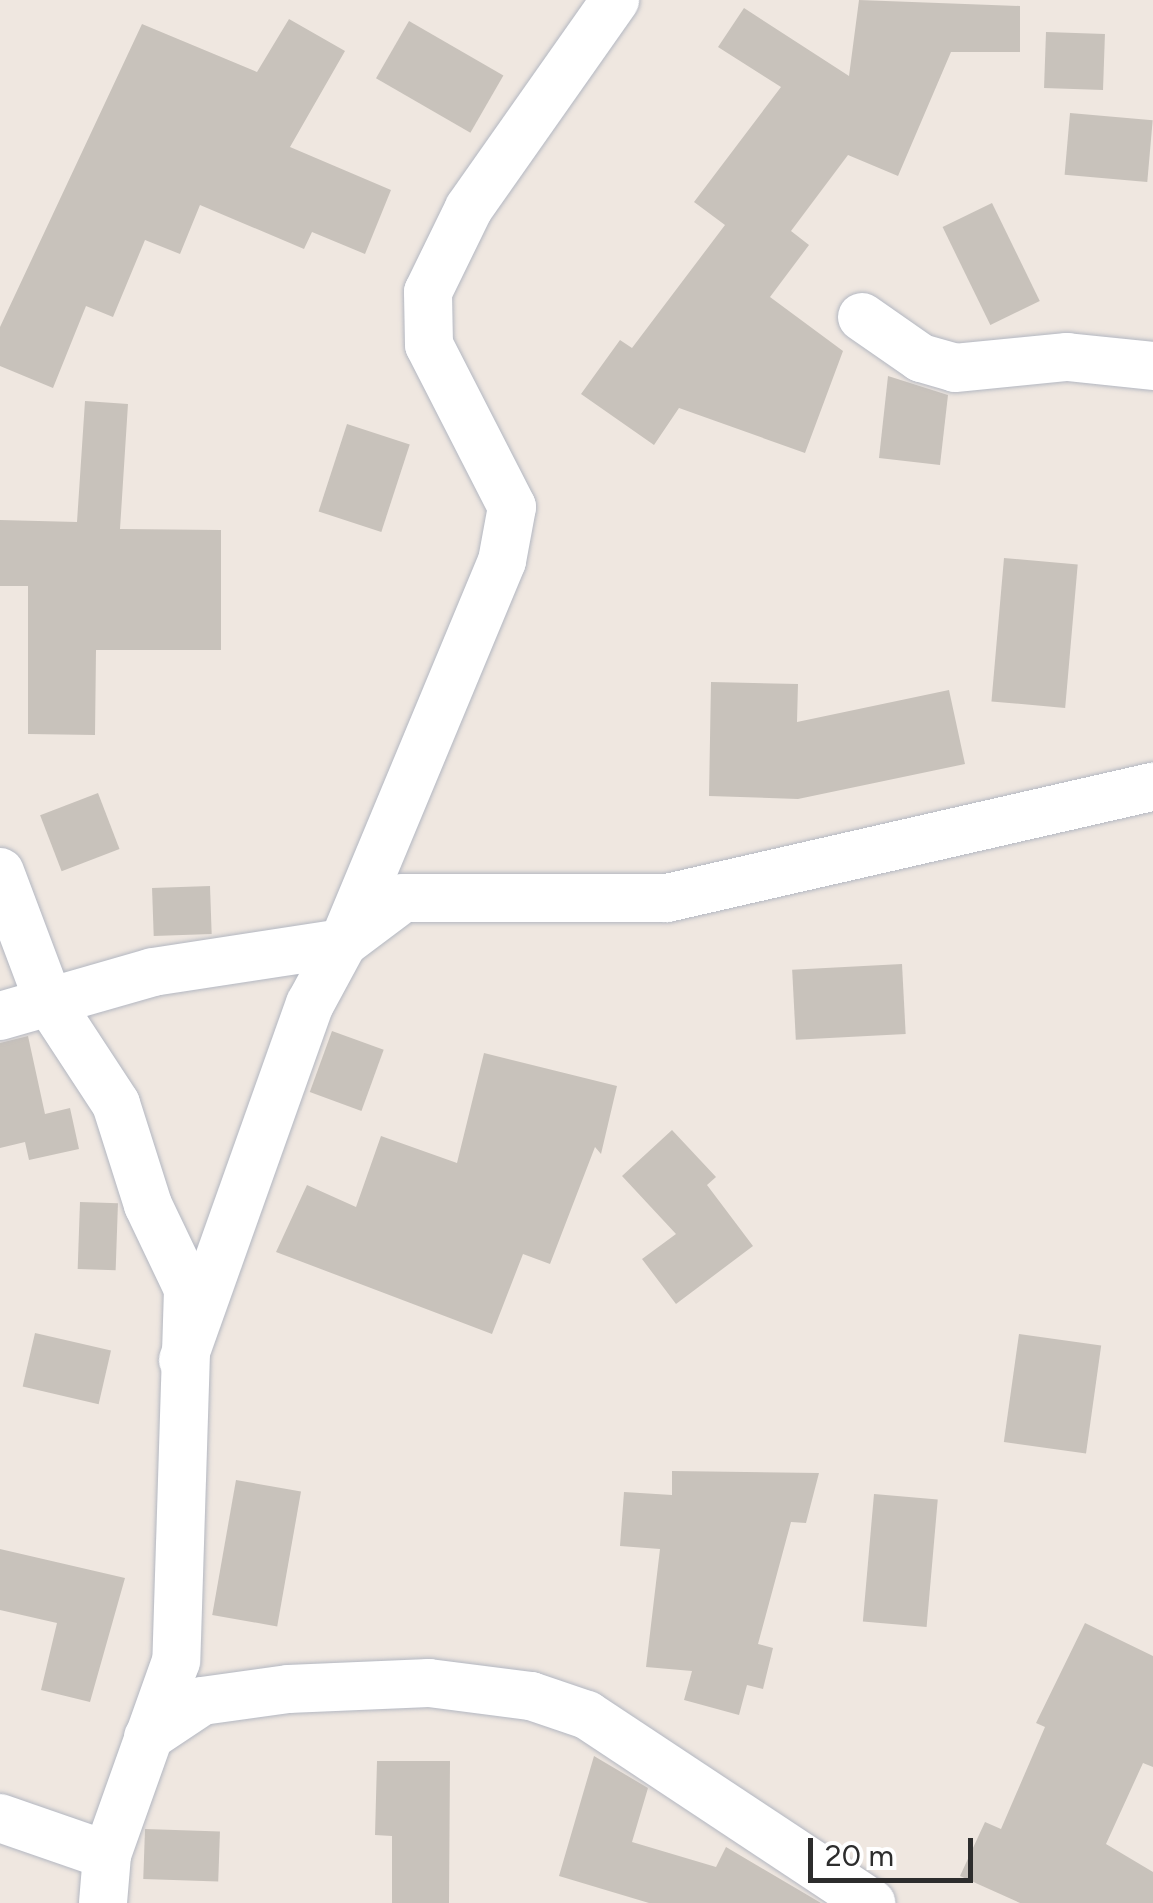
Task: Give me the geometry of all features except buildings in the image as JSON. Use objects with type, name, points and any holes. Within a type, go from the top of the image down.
[{"type":"street","points":[[183,1360],[310,1004],[344,943],[502,561],[512,508],[429,345],[428,292],[469,208],[615,0]]},
{"type":"street","points":[[862,317],[921,358],[956,368],[1067,357],[1153,366]]},
{"type":"street","points":[[0,1016],[153,972],[344,943],[403,898],[667,898],[1153,787]]},
{"type":"street","points":[[0,872],[48,1000],[116,1104],[148,1205],[188,1290],[183,1360],[188,1431],[176,1661],[107,1855],[103,1903]]},
{"type":"street","points":[[148,1737],[202,1701],[288,1690],[429,1683],[531,1696],[587,1715],[871,1903]]},
{"type":"street","points":[[0,1818],[107,1855]]}]
